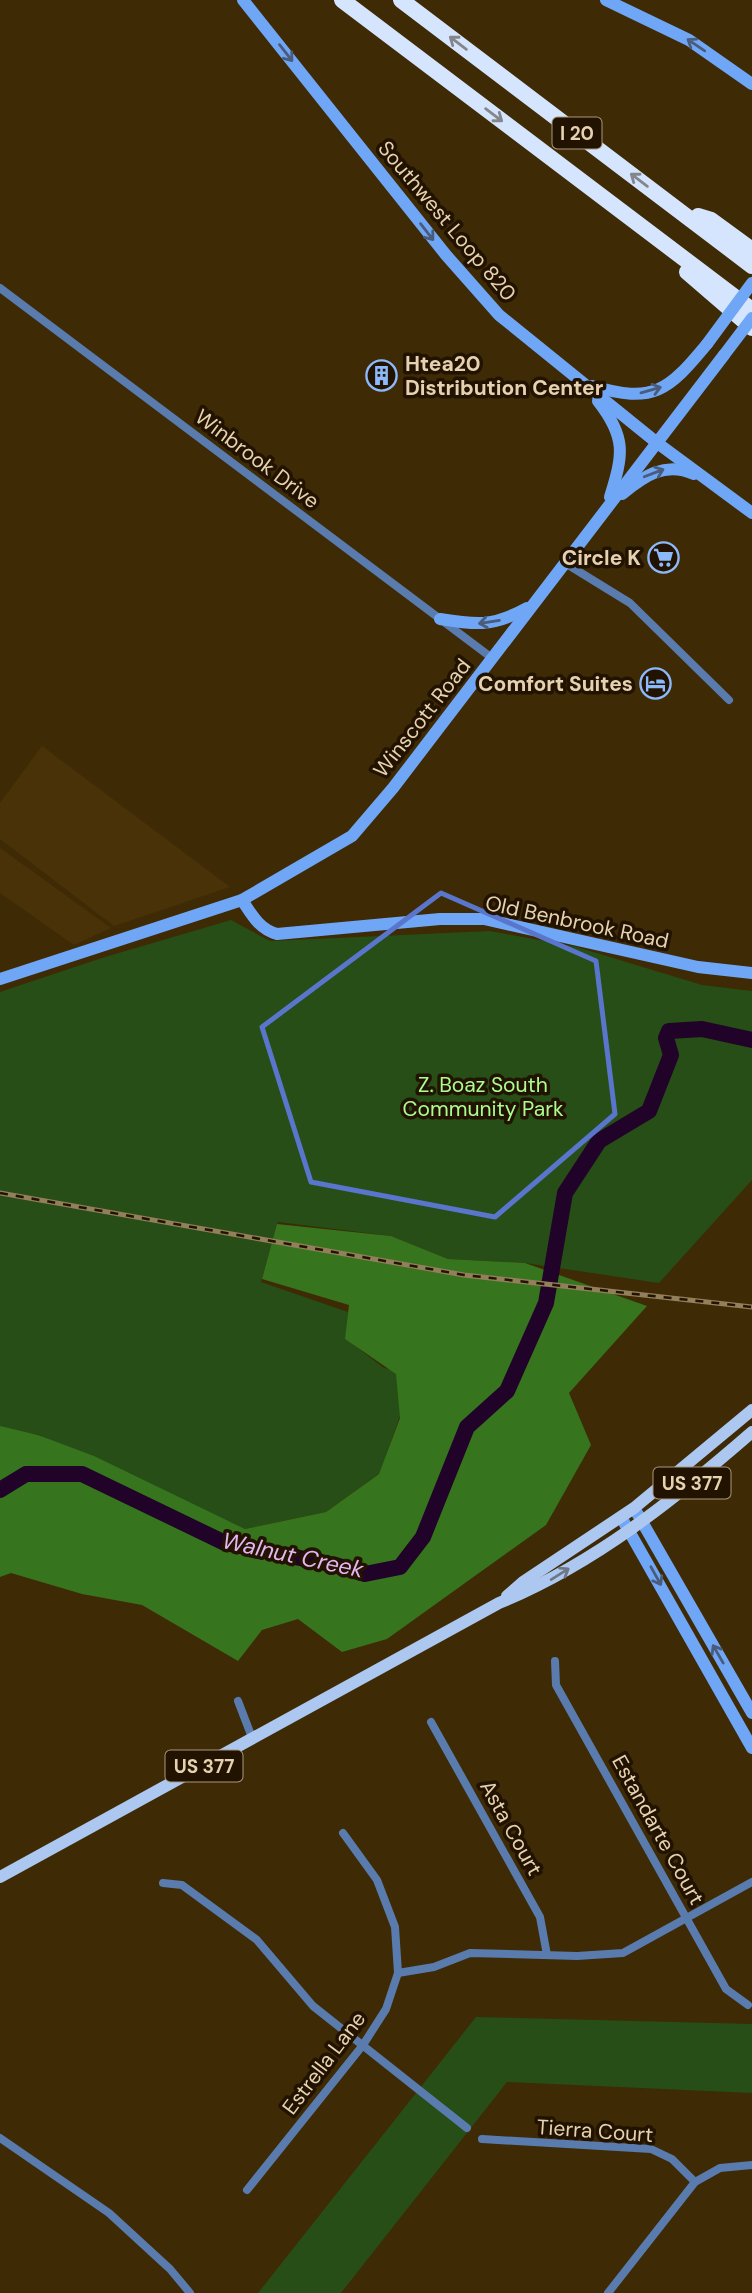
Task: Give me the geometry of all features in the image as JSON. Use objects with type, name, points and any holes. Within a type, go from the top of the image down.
[{"type":"highway","name":"I 20","points":[[342,0],[752,310]]},
{"type":"highway","name":"I 20","points":[[401,0],[752,266]]},
{"type":"highway","points":[[676,208],[710,220],[752,250]]},
{"type":"highway","points":[[672,250],[689,275],[752,328]]},
{"type":"main road","name":"Southwest Loop 820","points":[[243,0],[462,275],[499,315],[656,442],[752,513]]},
{"type":"main road","points":[[606,0],[689,40],[752,84]]},
{"type":"main road","points":[[585,384],[626,396],[652,392],[677,380],[708,344],[752,283]]},
{"type":"main road","name":"Winscott Road","points":[[0,979],[242,900],[352,836],[565,564],[752,317]]},
{"type":"main road","points":[[585,384],[610,417],[620,437],[621,462],[608,505]]},
{"type":"main road","points":[[608,505],[656,471],[669,468],[686,470],[707,481]]},
{"type":"main road","points":[[440,618],[484,625],[509,618],[534,604]]},
{"type":"main road","name":"Old Benbrook Road","points":[[242,900],[257,922],[267,931],[277,934],[440,919],[484,919],[698,967],[752,973]]},
{"type":"main road","name":"US 377","points":[[499,1603],[523,1582],[634,1508],[752,1410]]},
{"type":"main road","name":"US 377","points":[[0,1877],[499,1603],[543,1585],[630,1530],[752,1432]]},
{"type":"main road","points":[[634,1508],[752,1713]]},
{"type":"main road","points":[[621,1517],[752,1748]]},
{"type":"street","name":"Winbrook Drive","points":[[0,288],[492,658]]},
{"type":"street","points":[[565,564],[630,603],[729,700]]},
{"type":"street","name":"Estandarte Court","points":[[555,1661],[556,1685],[726,1989],[748,2005]]},
{"type":"street","points":[[238,1701],[253,1740]]},
{"type":"street","name":"Asta Court","points":[[431,1722],[540,1917],[547,1955]]},
{"type":"street","name":"Estrella Lane","points":[[247,2190],[363,2045],[386,2009],[398,1973],[395,1927],[377,1880],[343,1833]]},
{"type":"street","points":[[398,1973],[434,1967],[470,1953],[547,1955],[623,1952],[752,1882]]},
{"type":"street","points":[[163,1883],[181,1885],[257,1940],[275,1958],[306,2000],[467,2128]]},
{"type":"street","points":[[0,2137],[109,2213],[170,2269],[190,2293]]},
{"type":"street","name":"Tierra Court","points":[[482,2139],[651,2149],[672,2159],[695,2182]]},
{"type":"street","points":[[608,2293],[695,2182],[720,2168],[752,2165]]},
{"type":"highlighted area","points":[[441,893],[596,961],[615,1114],[495,1217],[311,1182],[262,1027]]},
{"type":"shaded area","points":[[42,746],[230,887],[114,926],[0,839],[0,803]]},
{"type":"shaded area","points":[[0,848],[111,928],[74,945],[0,893]]},
{"type":"green space","name":"Z. Boaz South Community Park","points":[[231,920],[270,941],[490,931],[577,947],[702,985],[752,991],[752,1180],[659,1283],[525,1263],[448,1259],[391,1236],[278,1222],[261,1282],[348,1312],[346,1339],[384,1368],[409,1372],[402,1410],[380,1473],[326,1512],[245,1529],[39,1435],[0,1427],[0,992],[105,957]]},
{"type":"green space","points":[[277,1224],[391,1236],[448,1259],[525,1263],[647,1306],[569,1393],[591,1445],[546,1525],[387,1639],[342,1652],[298,1619],[262,1630],[238,1661],[142,1605],[82,1594],[11,1573],[0,1577],[0,1426],[38,1435],[94,1456],[245,1529],[326,1512],[379,1474],[400,1418],[396,1374],[345,1339],[349,1305],[262,1279]]},
{"type":"green space","points":[[476,2017],[752,2024],[752,2093],[507,2082],[341,2293],[258,2293]]},
{"type":"waterway","name":"Walnut Creek","points":[[0,1490],[26,1474],[82,1474],[225,1543],[335,1565],[365,1574],[400,1567],[423,1537],[467,1427],[507,1391],[546,1303],[565,1193],[599,1141],[649,1111],[671,1055],[666,1038],[669,1031],[702,1029],[752,1040]]},
{"type":"railway","points":[[0,1193],[464,1275],[752,1307]]},
{"type":"place","name":"Htea20 Distribution Center","points":[[382,376]]},
{"type":"place","name":"Circle K","points":[[664,558]]},
{"type":"place","name":"Comfort Suites","points":[[656,684]]}]
